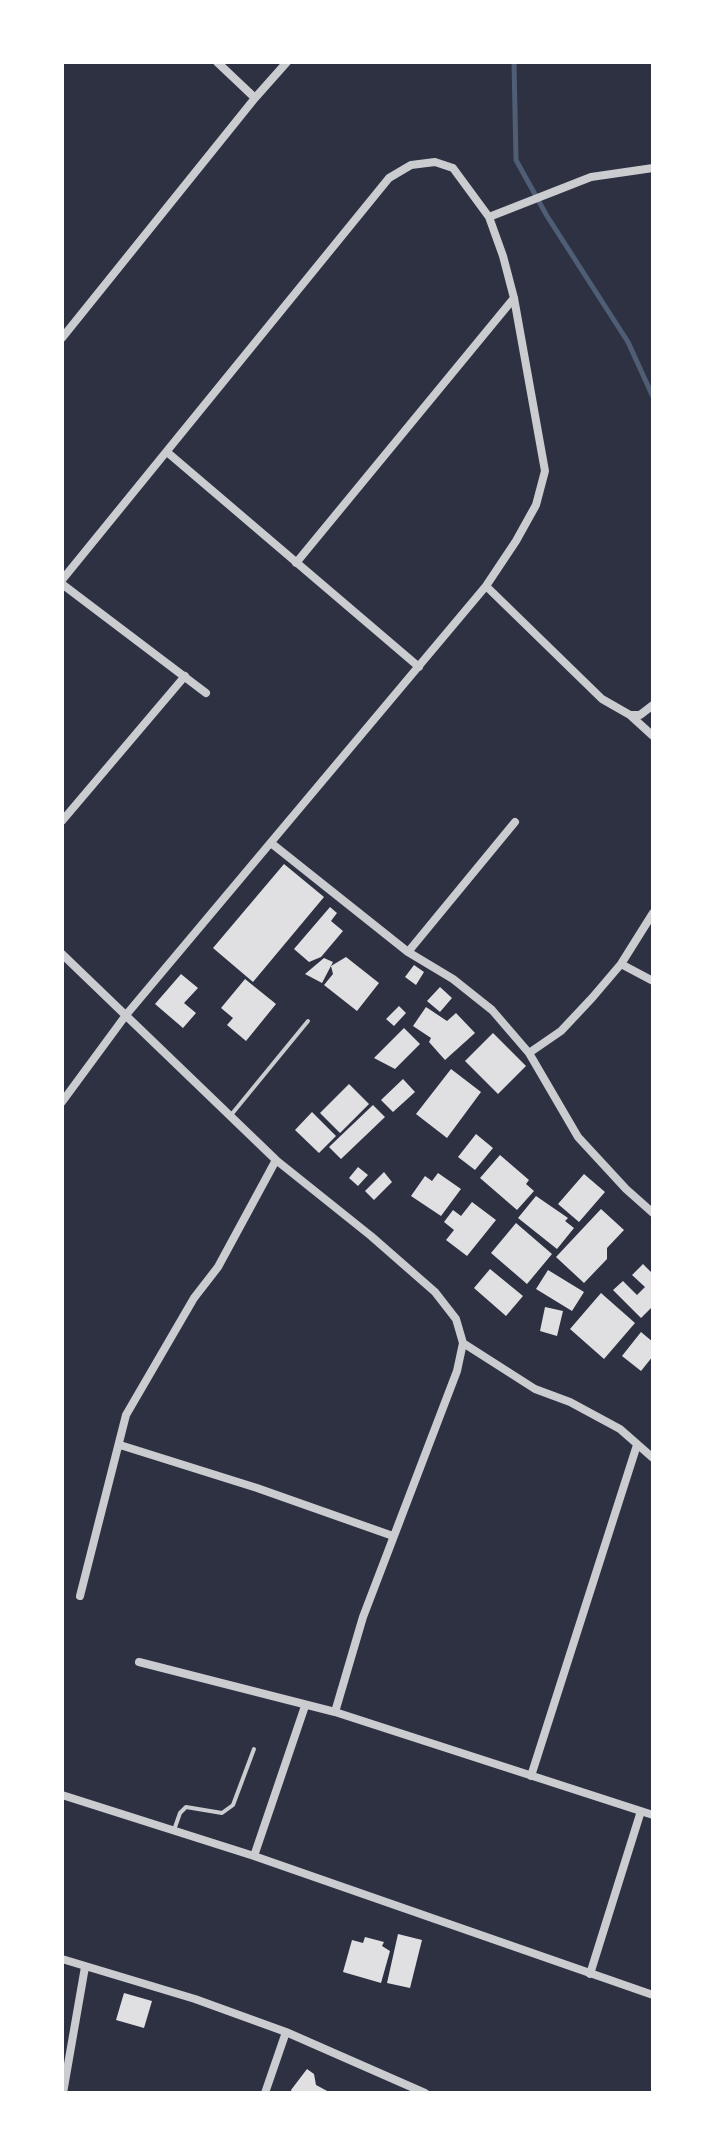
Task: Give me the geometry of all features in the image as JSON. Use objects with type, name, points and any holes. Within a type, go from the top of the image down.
[{"type":"street","points":[[217,62],[255,98]]},
{"type":"street","points":[[62,338],[287,62]]},
{"type":"street","points":[[62,1102],[126,1015],[486,586],[536,505],[545,471],[514,298],[489,217],[453,168],[435,162],[411,165],[389,178],[62,582],[206,693]]},
{"type":"street","points":[[489,217],[591,177],[653,168]]},
{"type":"street","points":[[296,563],[514,298]]},
{"type":"street","points":[[167,452],[419,667]]},
{"type":"street","points":[[486,586],[602,699],[630,715],[653,736]]},
{"type":"street","points":[[62,821],[185,676]]},
{"type":"street","points":[[630,715],[640,715],[653,705]]},
{"type":"street","points":[[408,952],[515,822]]},
{"type":"street","points":[[271,843],[408,952],[453,979],[492,1010],[529,1053],[578,1137],[653,1213]]},
{"type":"street","points":[[529,1053],[561,1031],[621,964],[653,913]]},
{"type":"street","points":[[62,954],[276,1160],[435,1292],[456,1319],[463,1343],[457,1371],[363,1617],[335,1712]]},
{"type":"street","points":[[621,964],[653,981]]},
{"type":"street","points":[[80,1596],[126,1415],[194,1298],[218,1267],[276,1160]]},
{"type":"street","points":[[463,1343],[535,1389],[570,1402],[620,1429],[653,1458]]},
{"type":"street","points":[[120,1445],[257,1488],[393,1536]]},
{"type":"street","points":[[531,1776],[637,1445]]},
{"type":"street","points":[[139,1662],[335,1712],[653,1815]]},
{"type":"street","points":[[254,1856],[305,1706]]},
{"type":"street","points":[[62,1795],[254,1856],[653,1995]]},
{"type":"street","points":[[590,1974],[641,1811]]},
{"type":"street","points":[[62,1959],[195,1999],[286,2032],[425,2093]]},
{"type":"street","points":[[63,2093],[85,1967]]},
{"type":"street","points":[[265,2093],[286,2032]]},
{"type":"lane","points":[[230,1117],[308,1021]]},
{"type":"lane","points":[[174,1830],[180,1813],[186,1807],[222,1813],[233,1805],[254,1749]]},
{"type":"building","points":[[284,864],[324,897],[253,982],[213,948]]},
{"type":"building","points":[[330,907],[337,913],[331,921],[343,931],[321,957],[309,962],[294,949]]},
{"type":"building","points":[[346,957],[379,983],[357,1011],[324,985],[333,974],[331,966]]},
{"type":"building","points":[[324,958],[333,962],[322,983],[305,974]]},
{"type":"building","points":[[414,965],[424,972],[416,985],[405,977]]},
{"type":"building","points":[[181,974],[198,988],[184,1003],[196,1013],[183,1028],[155,1004]]},
{"type":"building","points":[[245,979],[276,1004],[246,1041],[227,1025],[233,1018],[221,1008]]},
{"type":"building","points":[[440,987],[452,998],[440,1012],[427,1001]]},
{"type":"building","points":[[399,1006],[406,1013],[394,1026],[386,1019]]},
{"type":"building","points":[[426,1007],[447,1021],[456,1013],[475,1033],[445,1060],[429,1042],[431,1038],[413,1026]]},
{"type":"building","points":[[404,1028],[420,1044],[395,1069],[374,1058]]},
{"type":"building","points":[[493,1033],[526,1066],[498,1094],[465,1061]]},
{"type":"building","points":[[451,1069],[481,1092],[447,1138],[416,1114]]},
{"type":"building","points":[[403,1079],[415,1092],[393,1112],[381,1100]]},
{"type":"building","points":[[349,1084],[369,1104],[340,1133],[320,1113]]},
{"type":"building","points":[[373,1105],[385,1117],[341,1159],[329,1147]]},
{"type":"building","points":[[312,1112],[336,1136],[319,1153],[295,1130]]},
{"type":"building","points":[[476,1134],[493,1148],[475,1170],[458,1157]]},
{"type":"building","points":[[500,1155],[529,1180],[526,1184],[534,1191],[517,1210],[480,1178]]},
{"type":"building","points":[[358,1167],[368,1175],[358,1186],[349,1178]]},
{"type":"building","points":[[384,1172],[392,1182],[374,1200],[365,1191]]},
{"type":"building","points":[[438,1173],[461,1189],[441,1216],[411,1196],[425,1176],[432,1181]]},
{"type":"building","points":[[584,1174],[605,1192],[579,1222],[558,1204]]},
{"type":"building","points":[[536,1196],[568,1218],[565,1221],[574,1228],[557,1249],[518,1218]]},
{"type":"building","points":[[472,1202],[496,1220],[467,1256],[446,1240],[454,1230],[444,1222],[453,1210],[461,1216]]},
{"type":"building","points":[[601,1209],[624,1230],[607,1248],[607,1259],[584,1283],[556,1257]]},
{"type":"building","points":[[516,1223],[552,1254],[527,1284],[491,1253]]},
{"type":"building","points":[[643,1264],[653,1274],[653,1306],[641,1318],[613,1290],[623,1281],[637,1295],[645,1287],[632,1275]]},
{"type":"building","points":[[490,1269],[523,1296],[506,1316],[474,1288]]},
{"type":"building","points":[[548,1270],[584,1292],[572,1311],[536,1289]]},
{"type":"building","points":[[601,1293],[635,1323],[604,1359],[570,1329]]},
{"type":"building","points":[[545,1307],[563,1311],[557,1336],[540,1331]]},
{"type":"building","points":[[641,1332],[653,1342],[653,1356],[641,1371],[622,1356]]},
{"type":"building","points":[[398,1934],[422,1940],[410,1988],[387,1983]]},
{"type":"building","points":[[365,1937],[384,1942],[382,1946],[390,1951],[381,1983],[343,1972],[352,1940],[363,1943]]},
{"type":"building","points":[[124,1993],[152,2001],[144,2028],[116,2020]]},
{"type":"building","points":[[307,2069],[314,2074],[316,2085],[331,2093],[292,2093],[291,2090]]},
{"type":"waterway","points":[[514,62],[516,160],[547,216],[628,342],[653,397]]}]
